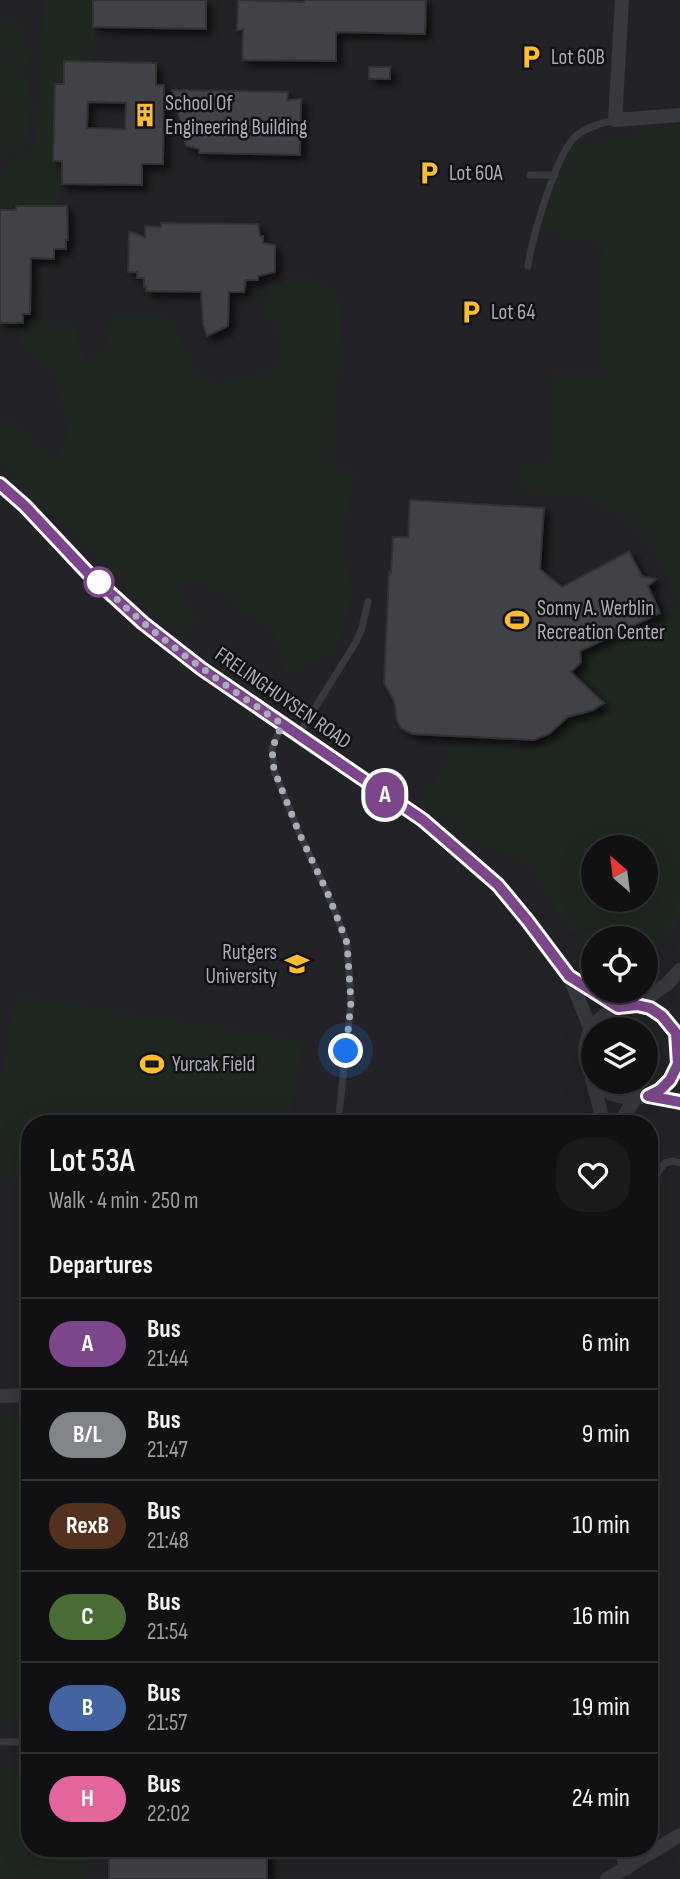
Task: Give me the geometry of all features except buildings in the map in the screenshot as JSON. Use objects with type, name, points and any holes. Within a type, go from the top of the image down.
[{"type":"street","points":[[622,0],[615,120],[680,115]]},
{"type":"street","name":"FRELINGHUYSEN ROAD","points":[[0,484],[25,506],[87,572],[143,623],[202,669],[423,820],[498,885],[569,976],[585,1017]]},
{"type":"street","points":[[637,1005],[667,984],[680,970]]},
{"type":"street","name":"FRELINGHUYSEN ROAD","points":[[569,976],[618,1007]]},
{"type":"street","points":[[601,1017],[618,1007],[637,1005],[650,1008],[678,1027],[679,1066],[660,1090],[641,1097],[626,1115]]},
{"type":"street","points":[[597,1094],[602,1115]]},
{"type":"street","points":[[611,1094],[621,1098],[680,1101]]},
{"type":"street","points":[[0,1396],[21,1395]]},
{"type":"street","points":[[658,1851],[680,1835]]},
{"type":"street","points":[[607,1879],[627,1874],[650,1857]]},
{"type":"lane","points":[[528,266],[534,238],[568,145],[578,134],[601,123],[615,120]]},
{"type":"lane","points":[[530,175],[555,175]]},
{"type":"lane","points":[[298,735],[356,642],[368,601]]},
{"type":"lane","points":[[282,724],[272,749],[274,770],[347,943],[351,1002],[339,1115]]},
{"type":"lane","points":[[658,1172],[665,1163],[680,1163]]},
{"type":"lane","points":[[0,1742],[21,1742]]},
{"type":"shaded area","name":"Rutgers University","points":[[0,0],[680,0],[680,1879],[0,1879]]},
{"type":"shaded area","points":[[44,0],[95,0],[94,62],[64,61],[64,78],[55,84],[62,161],[60,208],[0,207],[0,171],[6,171],[36,144]]},
{"type":"shaded area","points":[[12,17],[13,22],[22,24],[22,51],[30,51],[28,66],[0,48],[0,20]]},
{"type":"shaded area","points":[[0,55],[26,77],[30,100],[29,137],[1,162]]},
{"type":"shaded area","points":[[680,124],[680,602],[652,548],[625,519],[610,509],[579,497],[522,490],[519,465],[550,465],[552,374],[600,374],[602,245],[542,229],[559,177],[572,148]]},
{"type":"shaded area","points":[[294,276],[322,282],[341,303],[334,461],[355,474],[342,536],[352,597],[336,649],[286,673],[273,631],[211,586],[189,580],[176,589],[197,617],[183,637],[0,460],[0,414],[12,421],[55,461],[69,430],[55,374],[21,344],[16,331],[30,323],[72,323],[85,361],[107,349],[111,317],[161,315],[169,320],[196,370],[216,383],[254,377],[278,362],[278,330],[265,315],[265,294]]},
{"type":"shaded area","points":[[680,604],[680,918],[658,953],[658,926],[581,926],[581,939],[563,919],[529,863],[463,833],[422,799],[447,761],[450,745],[532,750],[574,714],[603,702],[568,669],[578,638],[596,643]]},
{"type":"shaded area","name":"Yurcak Field","points":[[16,994],[303,1041],[290,1115],[21,1115],[21,1180],[0,1176],[0,1087]]},
{"type":"shaded area","points":[[0,1417],[21,1417],[21,1721],[0,1722]]},
{"type":"shaded area","points":[[0,1770],[21,1770],[21,1857],[87,1857],[88,1879],[0,1879]]},
{"type":"bus line","name":"A","points":[[0,484],[25,506],[87,572],[143,623],[202,669],[423,820],[498,885],[569,976],[618,1007],[637,1005],[650,1008],[662,1016],[676,1033],[678,1064],[670,1080],[660,1090],[648,1096],[680,1102]]},
{"type":"place","name":"Lot 60B","points":[[531,57]]},
{"type":"place","name":"School Of Engineering Building","points":[[145,115]]},
{"type":"place","name":"Lot 60A","points":[[429,173]]},
{"type":"place","name":"Lot 64","points":[[471,312]]},
{"type":"place","name":"Sonny A. Werblin Recreation Center","points":[[517,620]]},
{"type":"place","name":"Rutgers University","points":[[297,964]]},
{"type":"place","name":"Yurcak Field","points":[[152,1064]]},
{"type":"route","points":[[99,582],[143,623],[202,669],[282,724],[272,749],[274,770],[347,943],[351,1002],[346,1051]]}]
